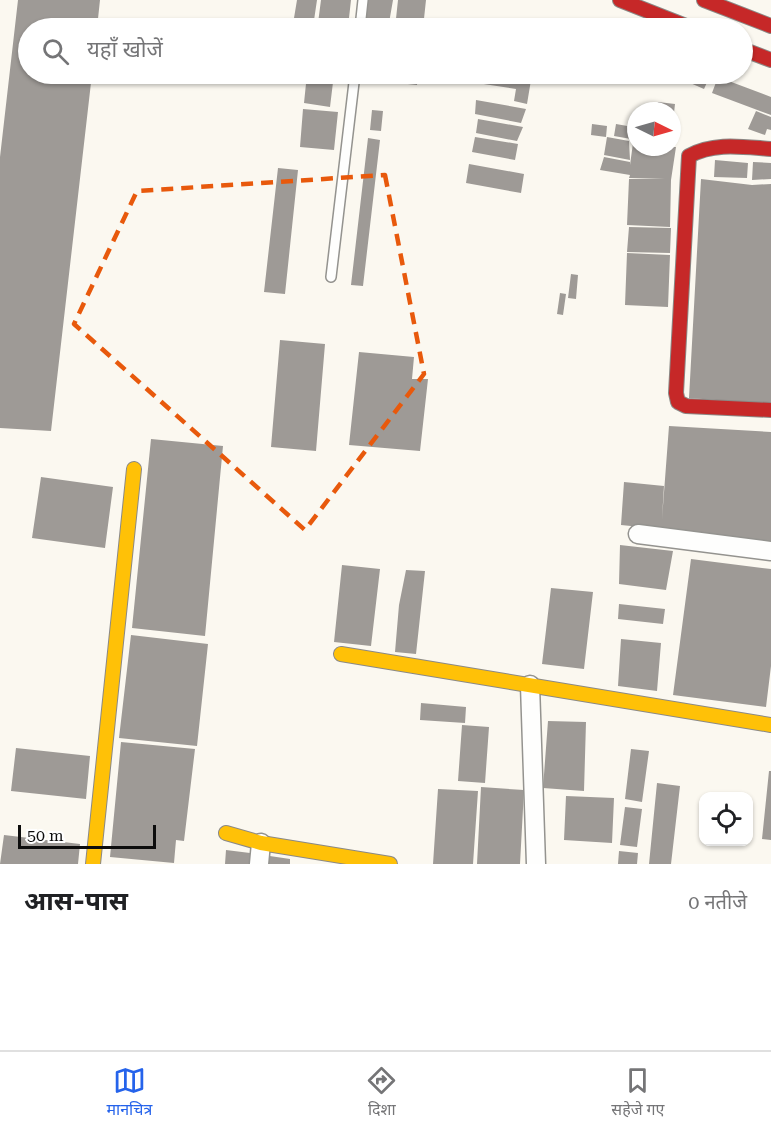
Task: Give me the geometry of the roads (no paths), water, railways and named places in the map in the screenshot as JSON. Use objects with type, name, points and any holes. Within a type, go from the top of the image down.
[{"type":"street","points":[[620,0],[666,18]]},
{"type":"street","points":[[704,0],[750,18]]},
{"type":"street","points":[[753,19],[771,26]]},
{"type":"street","points":[[753,53],[771,60]]},
{"type":"street","points":[[771,149],[710,147],[698,149],[689,156],[676,393],[676,399],[680,405],[771,410]]},
{"type":"street","points":[[93,864],[134,469]]},
{"type":"street","points":[[639,534],[771,551]]},
{"type":"street","points":[[341,654],[771,725]]},
{"type":"street","points":[[530,685],[536,864]]},
{"type":"street","points":[[226,833],[261,843],[390,864]]},
{"type":"street","points":[[259,864],[261,843]]},
{"type":"lane","points":[[361,18],[363,0]]},
{"type":"lane","points":[[331,277],[354,84]]}]
